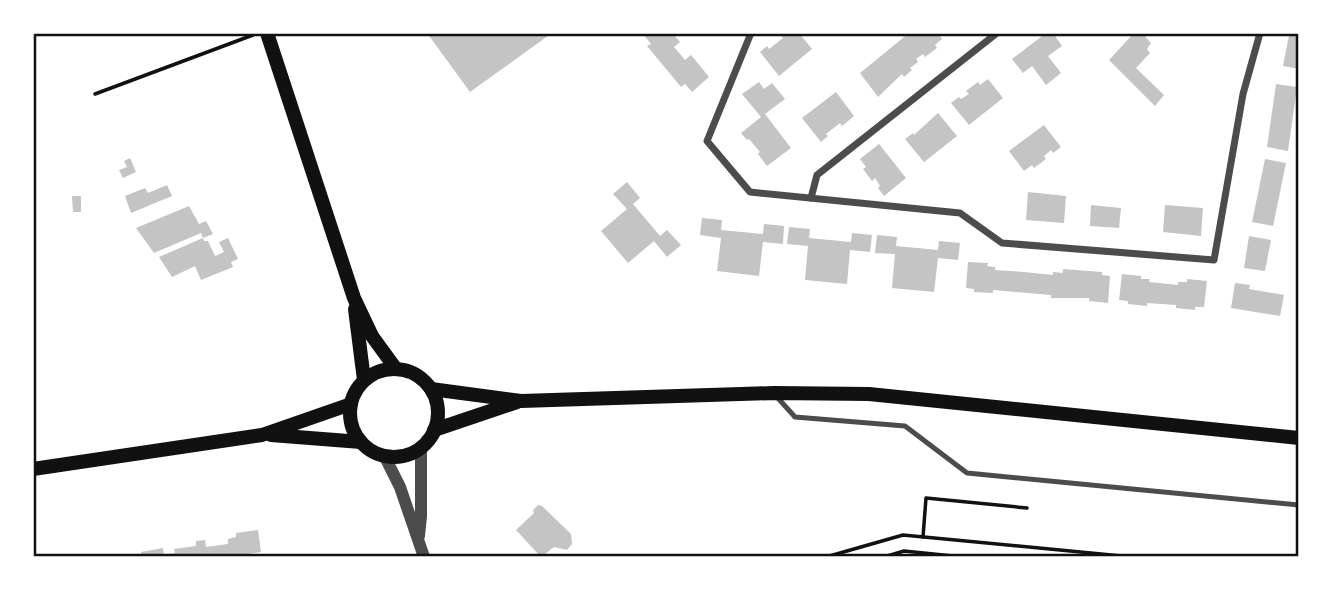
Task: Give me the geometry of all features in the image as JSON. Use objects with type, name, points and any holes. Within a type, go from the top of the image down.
[{"type":"main road","points":[[267,33],[354,298],[372,336],[396,369]]},
{"type":"main road","points":[[354,298],[364,380]]},
{"type":"main road","points":[[396,369],[422,378],[436,402],[438,416],[434,430],[421,447],[410,454],[397,456],[371,450],[361,442],[350,418],[355,391],[364,380],[374,373],[396,369]]},
{"type":"main road","points":[[430,388],[522,401],[774,393],[869,394],[1299,438]]},
{"type":"main road","points":[[434,430],[522,401]]},
{"type":"main road","points":[[33,468],[262,435],[351,404]]},
{"type":"main road","points":[[262,435],[361,442]]},
{"type":"street","points":[[751,33],[707,141],[750,192],[960,214],[1002,243],[1214,260],[1243,94],[1260,33]]},
{"type":"street","points":[[811,198],[817,175],[997,33]]},
{"type":"street","points":[[419,536],[422,516],[421,447]]},
{"type":"street","points":[[384,455],[400,487],[424,557]]},
{"type":"lane","points":[[774,393],[795,416],[905,426],[967,473],[1299,505]]},
{"type":"path","points":[[95,94],[258,33]]},
{"type":"path","points":[[923,537],[926,498],[1027,508]]},
{"type":"path","points":[[826,557],[903,535],[1132,557]]},
{"type":"path","points":[[884,557],[904,551],[963,557]]},
{"type":"building","points":[[427,33],[552,33],[470,92]]},
{"type":"building","points":[[672,33],[680,42],[674,47],[685,60],[691,55],[709,77],[692,92],[685,84],[681,87],[647,46],[651,44],[644,35]]},
{"type":"building","points":[[783,33],[799,33],[812,49],[779,76],[760,52],[767,46],[769,49],[783,38]]},
{"type":"building","points":[[909,33],[938,33],[942,39],[935,45],[937,48],[925,57],[923,54],[916,59],[918,62],[910,68],[912,70],[904,77],[902,74],[878,97],[860,73]]},
{"type":"building","points":[[1046,33],[1053,33],[1062,46],[1048,56],[1061,73],[1046,85],[1032,66],[1023,73],[1012,59]]},
{"type":"building","points":[[1134,33],[1142,33],[1151,43],[1147,49],[1150,53],[1136,68],[1164,95],[1155,106],[1109,60]]},
{"type":"building","points":[[1299,33],[1299,69],[1283,66],[1289,35]]},
{"type":"building","points":[[988,79],[1003,98],[969,125],[951,103],[969,94],[966,91],[978,82],[980,85]]},
{"type":"building","points":[[759,82],[764,89],[772,83],[785,99],[765,114],[791,148],[767,166],[758,154],[760,152],[741,133],[761,117],[742,94]]},
{"type":"building","points":[[1276,84],[1297,87],[1288,151],[1267,147]]},
{"type":"building","points":[[836,92],[854,116],[826,134],[828,136],[821,142],[802,118]]},
{"type":"building","points":[[938,113],[957,136],[924,162],[905,139],[913,133],[914,135]]},
{"type":"building","points":[[1044,125],[1061,147],[1053,153],[1051,150],[1044,156],[1046,159],[1034,168],[1032,165],[1024,171],[1009,151]]},
{"type":"building","points":[[879,144],[906,178],[884,196],[875,178],[872,181],[863,169],[866,167],[860,159]]},
{"type":"building","points":[[130,158],[136,172],[123,178],[119,170],[127,167],[124,161]]},
{"type":"building","points":[[1265,159],[1286,163],[1273,226],[1252,222]]},
{"type":"building","points":[[627,182],[640,198],[633,204],[660,236],[667,230],[681,245],[667,257],[654,241],[628,263],[601,231],[627,209],[613,194]]},
{"type":"building","points":[[167,185],[172,196],[131,213],[125,196],[145,188],[148,193]]},
{"type":"building","points":[[1028,192],[1066,196],[1064,223],[1026,220]]},
{"type":"building","points":[[72,196],[81,196],[81,212],[73,212]]},
{"type":"building","points":[[1091,205],[1121,208],[1119,228],[1090,226]]},
{"type":"building","points":[[1165,205],[1203,208],[1201,236],[1163,232]]},
{"type":"building","points":[[189,206],[199,224],[206,221],[213,234],[203,238],[201,233],[154,253],[136,228]]},
{"type":"building","points":[[702,218],[722,220],[721,230],[763,234],[764,224],[784,226],[783,244],[763,242],[759,276],[717,271],[721,238],[700,235]]},
{"type":"building","points":[[789,227],[810,229],[809,238],[851,242],[852,233],[872,235],[870,252],[850,250],[847,284],[805,280],[808,246],[787,244]]},
{"type":"building","points":[[877,235],[897,237],[896,246],[938,250],[939,241],[960,243],[958,260],[938,258],[934,292],[892,288],[895,254],[875,253]]},
{"type":"building","points":[[1249,236],[1271,240],[1265,271],[1244,268]]},
{"type":"building","points":[[203,238],[208,241],[215,256],[224,252],[219,242],[228,238],[238,259],[231,262],[233,267],[201,280],[195,266],[172,277],[159,257]]},
{"type":"building","points":[[968,262],[988,263],[987,266],[995,267],[995,270],[1053,275],[1053,272],[1063,273],[1063,269],[1102,272],[1102,275],[1110,276],[1108,303],[1089,301],[1089,298],[1051,298],[1051,295],[993,290],[993,293],[974,292],[974,289],[966,288]]},
{"type":"building","points":[[1122,274],[1141,276],[1141,279],[1150,279],[1149,282],[1178,285],[1178,282],[1187,282],[1187,279],[1207,281],[1204,307],[1195,307],[1195,310],[1176,308],[1176,305],[1128,304],[1128,301],[1119,300]]},
{"type":"building","points":[[1235,283],[1250,285],[1249,289],[1284,295],[1280,316],[1231,308]]},
{"type":"building","points":[[538,505],[571,534],[572,544],[567,550],[554,547],[541,557],[516,530],[534,513],[533,510]]},
{"type":"building","points":[[258,530],[261,552],[240,557],[142,557],[141,552],[163,548],[164,555],[175,553],[174,549],[196,546],[196,541],[205,540],[206,547],[228,544],[228,539],[236,537],[236,533]]}]
